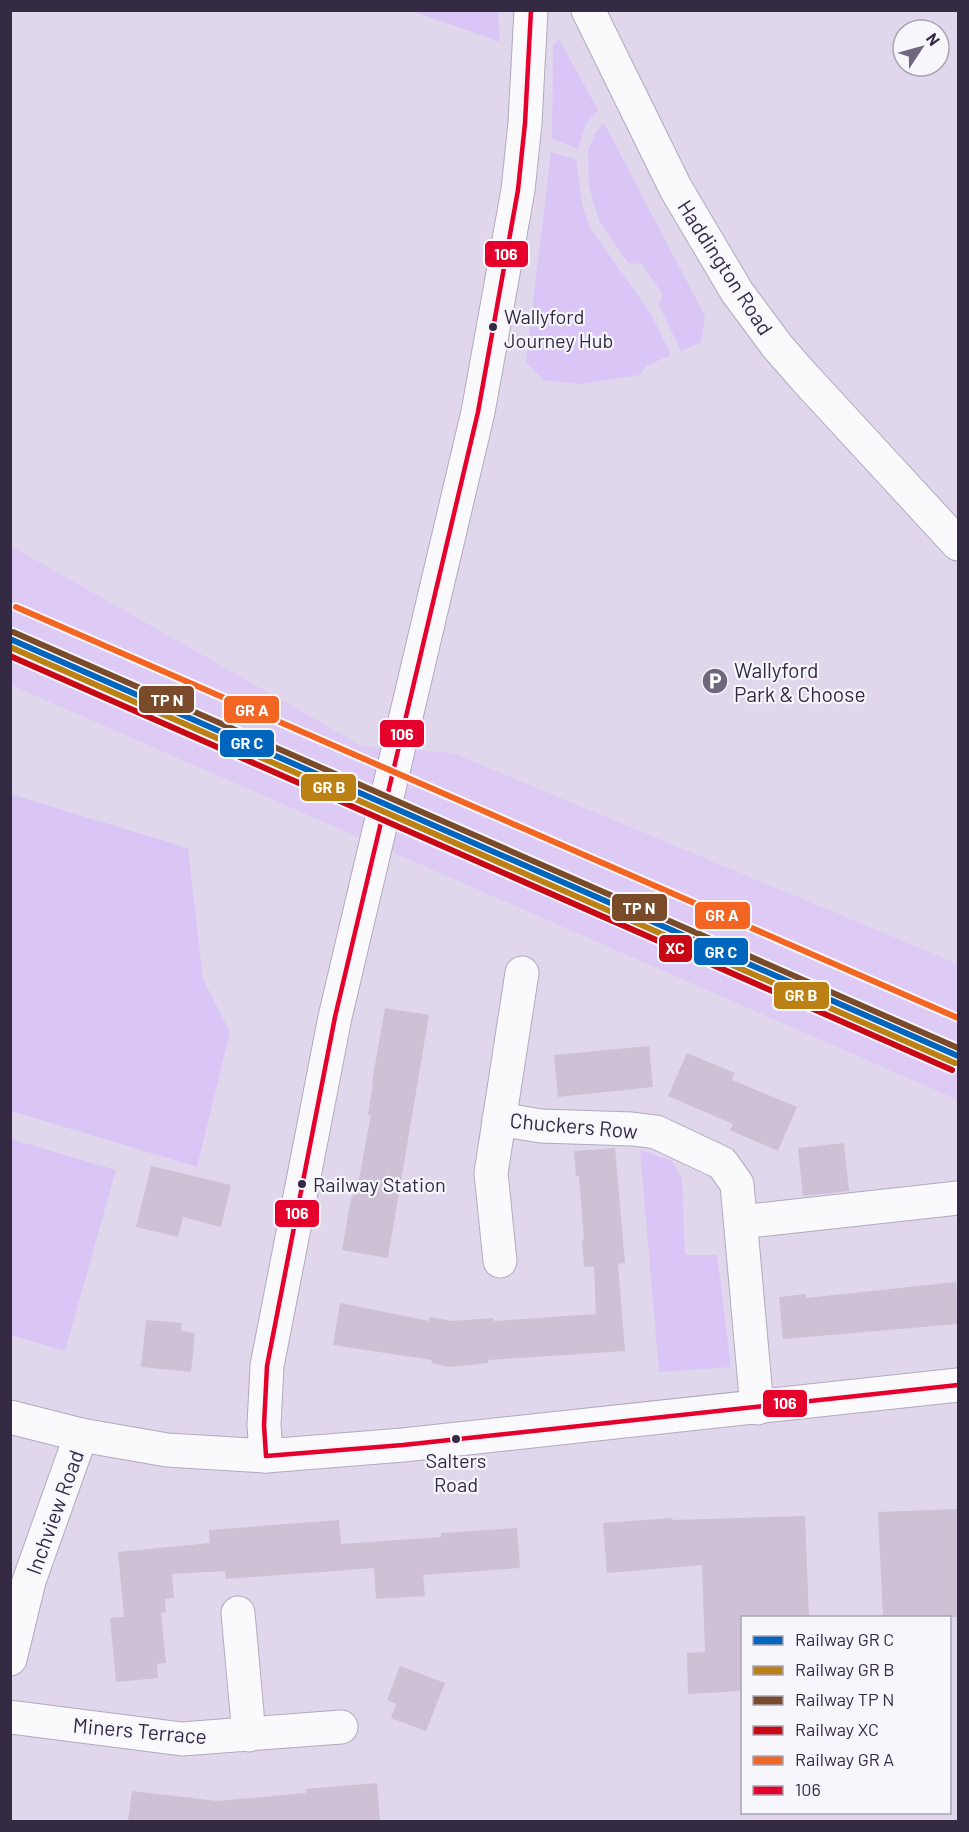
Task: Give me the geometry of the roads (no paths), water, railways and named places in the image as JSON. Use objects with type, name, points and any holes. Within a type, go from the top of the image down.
[{"type":"street","points":[[266,1456],[264,1425],[269,1355],[335,1017],[478,412],[518,190],[525,123],[531,10]]},
{"type":"street","name":"Haddington Road","points":[[588,10],[676,189],[737,292],[805,378],[958,544]]},
{"type":"street","name":"Chuckers Row","points":[[501,1261],[491,1173],[522,974]]},
{"type":"street","name":"Chuckers Row","points":[[499,1119],[541,1126],[656,1132],[722,1163],[737,1184],[757,1408]]},
{"type":"street","points":[[741,1222],[958,1198]]},
{"type":"street","points":[[10,1417],[81,1435],[167,1450],[266,1456],[403,1445],[958,1385]]},
{"type":"street","name":"Inchview Road","points":[[10,1659],[29,1581],[81,1435]]},
{"type":"street","points":[[237,1613],[249,1735]]},
{"type":"street","name":"Miners Terrace","points":[[10,1717],[182,1738],[341,1727]]},
{"type":"rail line","name":"XC","points":[[10,656],[952,1070]]},
{"type":"place","name":"Wallyford Journey Hub","points":[[493,327]]},
{"type":"place","name":"Wallyford Park & Choose","points":[[715,681]]},
{"type":"place","name":"Railway Station","points":[[302,1184]]},
{"type":"place","name":"Salters Road","points":[[456,1439]]}]
